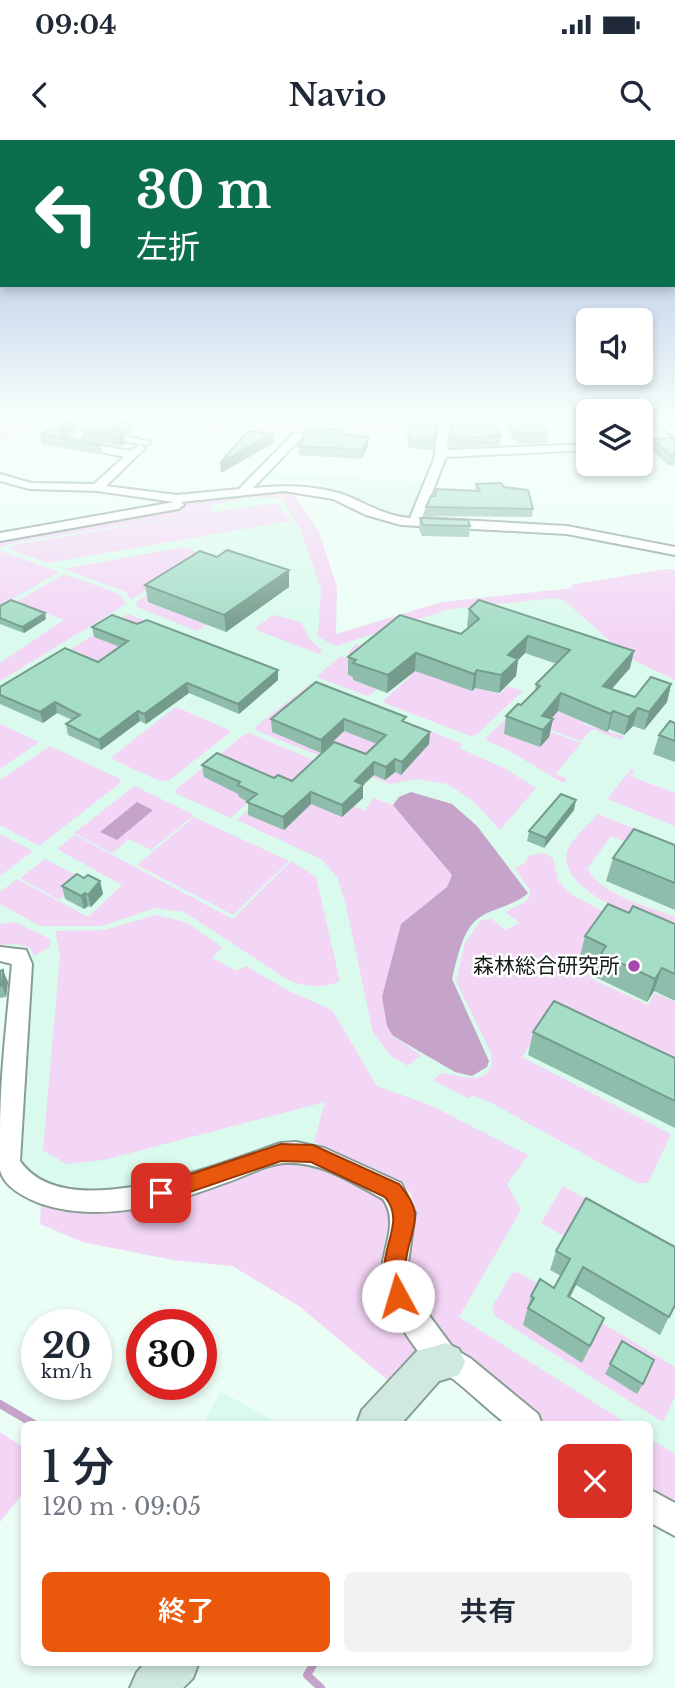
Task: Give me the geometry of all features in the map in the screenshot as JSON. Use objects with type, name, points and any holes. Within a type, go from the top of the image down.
[{"type":"street","points":[[124,491],[187,499],[236,491]]},
{"type":"street","points":[[309,491],[344,498],[382,516],[414,522],[567,530],[675,551]]},
{"type":"street","points":[[414,522],[429,491]]},
{"type":"street","points":[[0,537],[176,506],[187,499]]},
{"type":"street","points":[[0,954],[19,956],[22,964],[8,1163],[19,1181],[33,1190],[57,1198],[110,1201],[161,1193],[281,1153],[313,1154],[392,1191],[401,1201],[404,1226],[395,1261],[398,1296],[446,1362]]},
{"type":"street","points":[[379,1421],[430,1364],[446,1362],[461,1367],[524,1421]]},
{"type":"street","points":[[653,1507],[675,1521]]},
{"type":"street","points":[[153,1688],[173,1666]]},
{"type":"shaded area","points":[[262,491],[292,492],[318,530],[337,587],[336,634],[442,602],[573,588],[570,585],[667,569],[675,570],[675,680],[629,658],[564,600],[555,598],[450,609],[336,646],[318,637],[321,589],[302,533],[282,498],[252,497],[214,504],[211,512],[275,503],[291,521],[47,563],[7,548],[205,513],[22,541],[0,547],[0,540],[179,508],[194,501]]},
{"type":"shaded area","points":[[321,491],[424,491],[412,519],[404,519]]},
{"type":"shaded area","points":[[292,492],[318,530],[337,587],[336,634],[442,602],[574,588],[675,670],[675,1510],[653,1496],[653,1421],[541,1421],[407,1253],[415,1211],[411,1193],[398,1181],[314,1143],[289,1141],[268,1145],[153,1184],[91,1191],[47,1182],[30,1174],[15,1156],[33,960],[26,949],[0,947],[0,540],[179,508],[194,501]]},
{"type":"shaded area","points":[[183,547],[201,555],[131,600],[126,592],[64,569]]},
{"type":"shaded area","points":[[1,551],[59,572],[0,606]]},
{"type":"shaded area","points":[[64,574],[120,594],[126,604],[0,681],[0,663],[64,620],[16,602]]},
{"type":"shaded area","points":[[166,583],[233,609],[197,631],[137,607],[136,602]]},
{"type":"shaded area","points":[[128,614],[205,644],[151,683],[71,649]]},
{"type":"shaded area","points":[[273,615],[301,622],[310,640],[322,650],[319,654],[254,629]]},
{"type":"shaded area","points":[[356,644],[472,691],[476,688],[500,694],[508,686],[523,691],[476,735],[470,736],[382,702],[412,675],[348,653]]},
{"type":"shaded area","points":[[341,656],[361,663],[347,675],[354,678],[352,680],[377,689],[368,696],[319,678],[318,675]]},
{"type":"shaded area","points":[[310,684],[463,744],[459,748],[504,768],[536,788],[500,830],[472,800],[447,784],[417,779],[390,784],[255,730],[255,727]]},
{"type":"shaded area","points":[[531,694],[532,702],[585,721],[583,724],[624,736],[621,740],[592,729],[581,741],[511,715]]},
{"type":"shaded area","points":[[176,707],[232,731],[168,781],[157,780],[110,758]]},
{"type":"shaded area","points":[[509,716],[581,743],[556,774],[567,779],[563,783],[506,749],[487,741],[486,738]]},
{"type":"shaded area","points":[[0,724],[39,742],[0,769]]},
{"type":"shaded area","points":[[249,733],[335,769],[327,795],[365,811],[373,798],[393,805],[452,875],[447,887],[401,924],[392,1036],[421,1055],[408,1066],[391,1056],[373,1033],[346,905],[337,877],[321,859],[237,820],[277,783],[218,756]]},
{"type":"shaded area","points":[[50,746],[120,779],[119,784],[39,846],[0,825],[0,780]]},
{"type":"shaded area","points":[[213,760],[266,786],[231,818],[177,794],[175,790]]},
{"type":"shaded area","points":[[631,769],[635,770],[630,776],[675,793],[675,826],[607,799]]},
{"type":"shaded area","points":[[135,786],[194,815],[151,850],[129,839],[112,853],[74,833]]},
{"type":"shaded area","points":[[411,792],[452,804],[477,826],[528,893],[479,917],[466,934],[460,949],[452,979],[489,1061],[487,1067],[472,1076],[455,1072],[393,1036],[387,1026],[382,997],[401,924],[447,887],[452,875],[393,805],[399,797]]},
{"type":"shaded area","points":[[137,802],[153,810],[117,840],[100,832]]},
{"type":"shaded area","points":[[598,814],[675,845],[675,863],[611,836],[587,869],[604,887],[615,893],[675,917],[675,947],[670,930],[605,902],[575,879],[567,866],[569,847]]},
{"type":"shaded area","points":[[194,817],[289,861],[233,915],[137,865]]},
{"type":"shaded area","points":[[0,834],[33,851],[0,876]]},
{"type":"shaded area","points":[[75,835],[233,919],[291,861],[316,877],[340,981],[314,986],[288,980],[184,912],[155,908],[101,926],[40,926],[0,904],[0,892],[17,879],[88,917],[122,885],[57,849]]},
{"type":"shaded area","points":[[544,853],[553,858],[558,881],[572,895],[628,924],[600,926],[577,960],[597,970],[592,979],[648,1005],[654,993],[675,1002],[675,1081],[547,1020],[522,1057],[671,1134],[648,1183],[637,1183],[493,1104],[473,1095],[469,1099],[433,1080],[442,1073],[476,1078],[488,1071],[491,1053],[456,981],[465,943],[481,920],[492,919],[505,930],[520,923],[505,912],[525,902],[530,896],[530,890],[515,869],[526,862],[528,856]]},
{"type":"shaded area","points":[[45,859],[84,879],[59,900],[20,878]]},
{"type":"shaded area","points":[[156,915],[186,922],[222,947],[212,958],[237,971],[246,966],[287,990],[332,1010],[377,1086],[432,1106],[528,1155],[507,1184],[521,1210],[459,1317],[623,1421],[539,1421],[444,1344],[403,1283],[415,1211],[411,1193],[397,1181],[314,1142],[325,1102],[104,1160],[66,1164],[43,1150],[60,955],[55,931],[104,930]]},
{"type":"shaded area","points":[[15,922],[50,939],[49,947],[34,956],[30,948],[15,944],[0,945],[0,924]]},
{"type":"shaded area","points":[[293,1160],[381,1192],[390,1216],[380,1266],[390,1297],[421,1346],[391,1383],[299,1306],[232,1266],[173,1260],[82,1242],[40,1224],[41,1205],[102,1211],[172,1202]]},
{"type":"shaded area","points":[[563,1186],[675,1247],[675,1270],[565,1237],[541,1223]]},
{"type":"shaded area","points":[[518,1272],[675,1367],[675,1396],[664,1420],[661,1421],[495,1316],[492,1307],[512,1273]]},
{"type":"shaded area","points":[[220,1391],[275,1421],[205,1421]]},
{"type":"shaded area","points":[[0,1432],[21,1446],[21,1496],[0,1522]]},
{"type":"shaded area","points":[[653,1440],[675,1454],[675,1510],[653,1496]]},
{"type":"building","points":[[436,491],[528,491],[533,509],[426,507],[431,496],[435,496]]},
{"type":"building","points":[[420,518],[468,520],[470,526],[423,525]]},
{"type":"building","points":[[227,550],[289,570],[224,615],[145,585],[200,551],[217,557]]},
{"type":"building","points":[[11,600],[45,613],[22,627],[0,618],[0,606]]},
{"type":"building","points":[[479,600],[634,651],[603,686],[635,697],[651,677],[671,684],[649,712],[638,708],[629,717],[613,711],[611,714],[561,693],[542,716],[553,719],[543,730],[506,716],[540,686],[536,684],[570,650],[528,636],[508,655],[518,659],[501,675],[477,670],[474,674],[416,653],[388,675],[353,663],[356,660],[348,657],[400,615],[461,634],[479,619],[469,609]]},
{"type":"building","points":[[112,615],[137,624],[147,620],[278,670],[238,704],[187,683],[144,714],[138,711],[99,740],[66,724],[80,715],[55,702],[40,712],[0,695],[0,687],[65,648],[98,662],[128,641],[92,627]]},
{"type":"building","points":[[316,682],[406,717],[402,721],[430,732],[402,762],[395,759],[386,767],[374,762],[355,781],[363,785],[342,805],[311,792],[283,817],[247,802],[257,794],[238,785],[240,782],[202,765],[217,753],[274,778],[278,775],[292,781],[334,742],[366,754],[386,735],[344,719],[321,740],[271,719]]},
{"type":"building","points":[[670,721],[675,723],[675,741],[659,735]]},
{"type":"building","points":[[561,794],[576,800],[546,838],[529,831]]},
{"type":"building","points":[[634,829],[675,845],[675,883],[613,858]]},
{"type":"building","points":[[77,874],[84,878],[88,875],[100,881],[88,895],[85,893],[81,896],[62,886]]},
{"type":"building","points":[[608,904],[629,913],[633,906],[675,924],[675,974],[662,968],[655,979],[601,954],[606,946],[585,936]]},
{"type":"building","points":[[3,970],[2,985],[0,986],[0,971]]},
{"type":"building","points":[[554,1001],[675,1058],[675,1101],[533,1032]]},
{"type":"building","points":[[586,1198],[675,1247],[675,1305],[669,1317],[583,1267],[568,1296],[604,1318],[590,1346],[528,1308],[540,1279],[554,1288],[570,1259],[556,1251]]},
{"type":"building","points":[[622,1341],[654,1360],[643,1384],[610,1364]]},
{"type":"waterway","points":[[0,1404],[29,1421]]},
{"type":"waterway","points":[[313,1666],[307,1675],[321,1688]]},
{"type":"place","name":"森林総合研究所","points":[[634,966]]},
{"type":"route","points":[[161,1193],[281,1153],[294,1151],[313,1154],[392,1191],[401,1201],[404,1226],[395,1261],[398,1296]]}]
